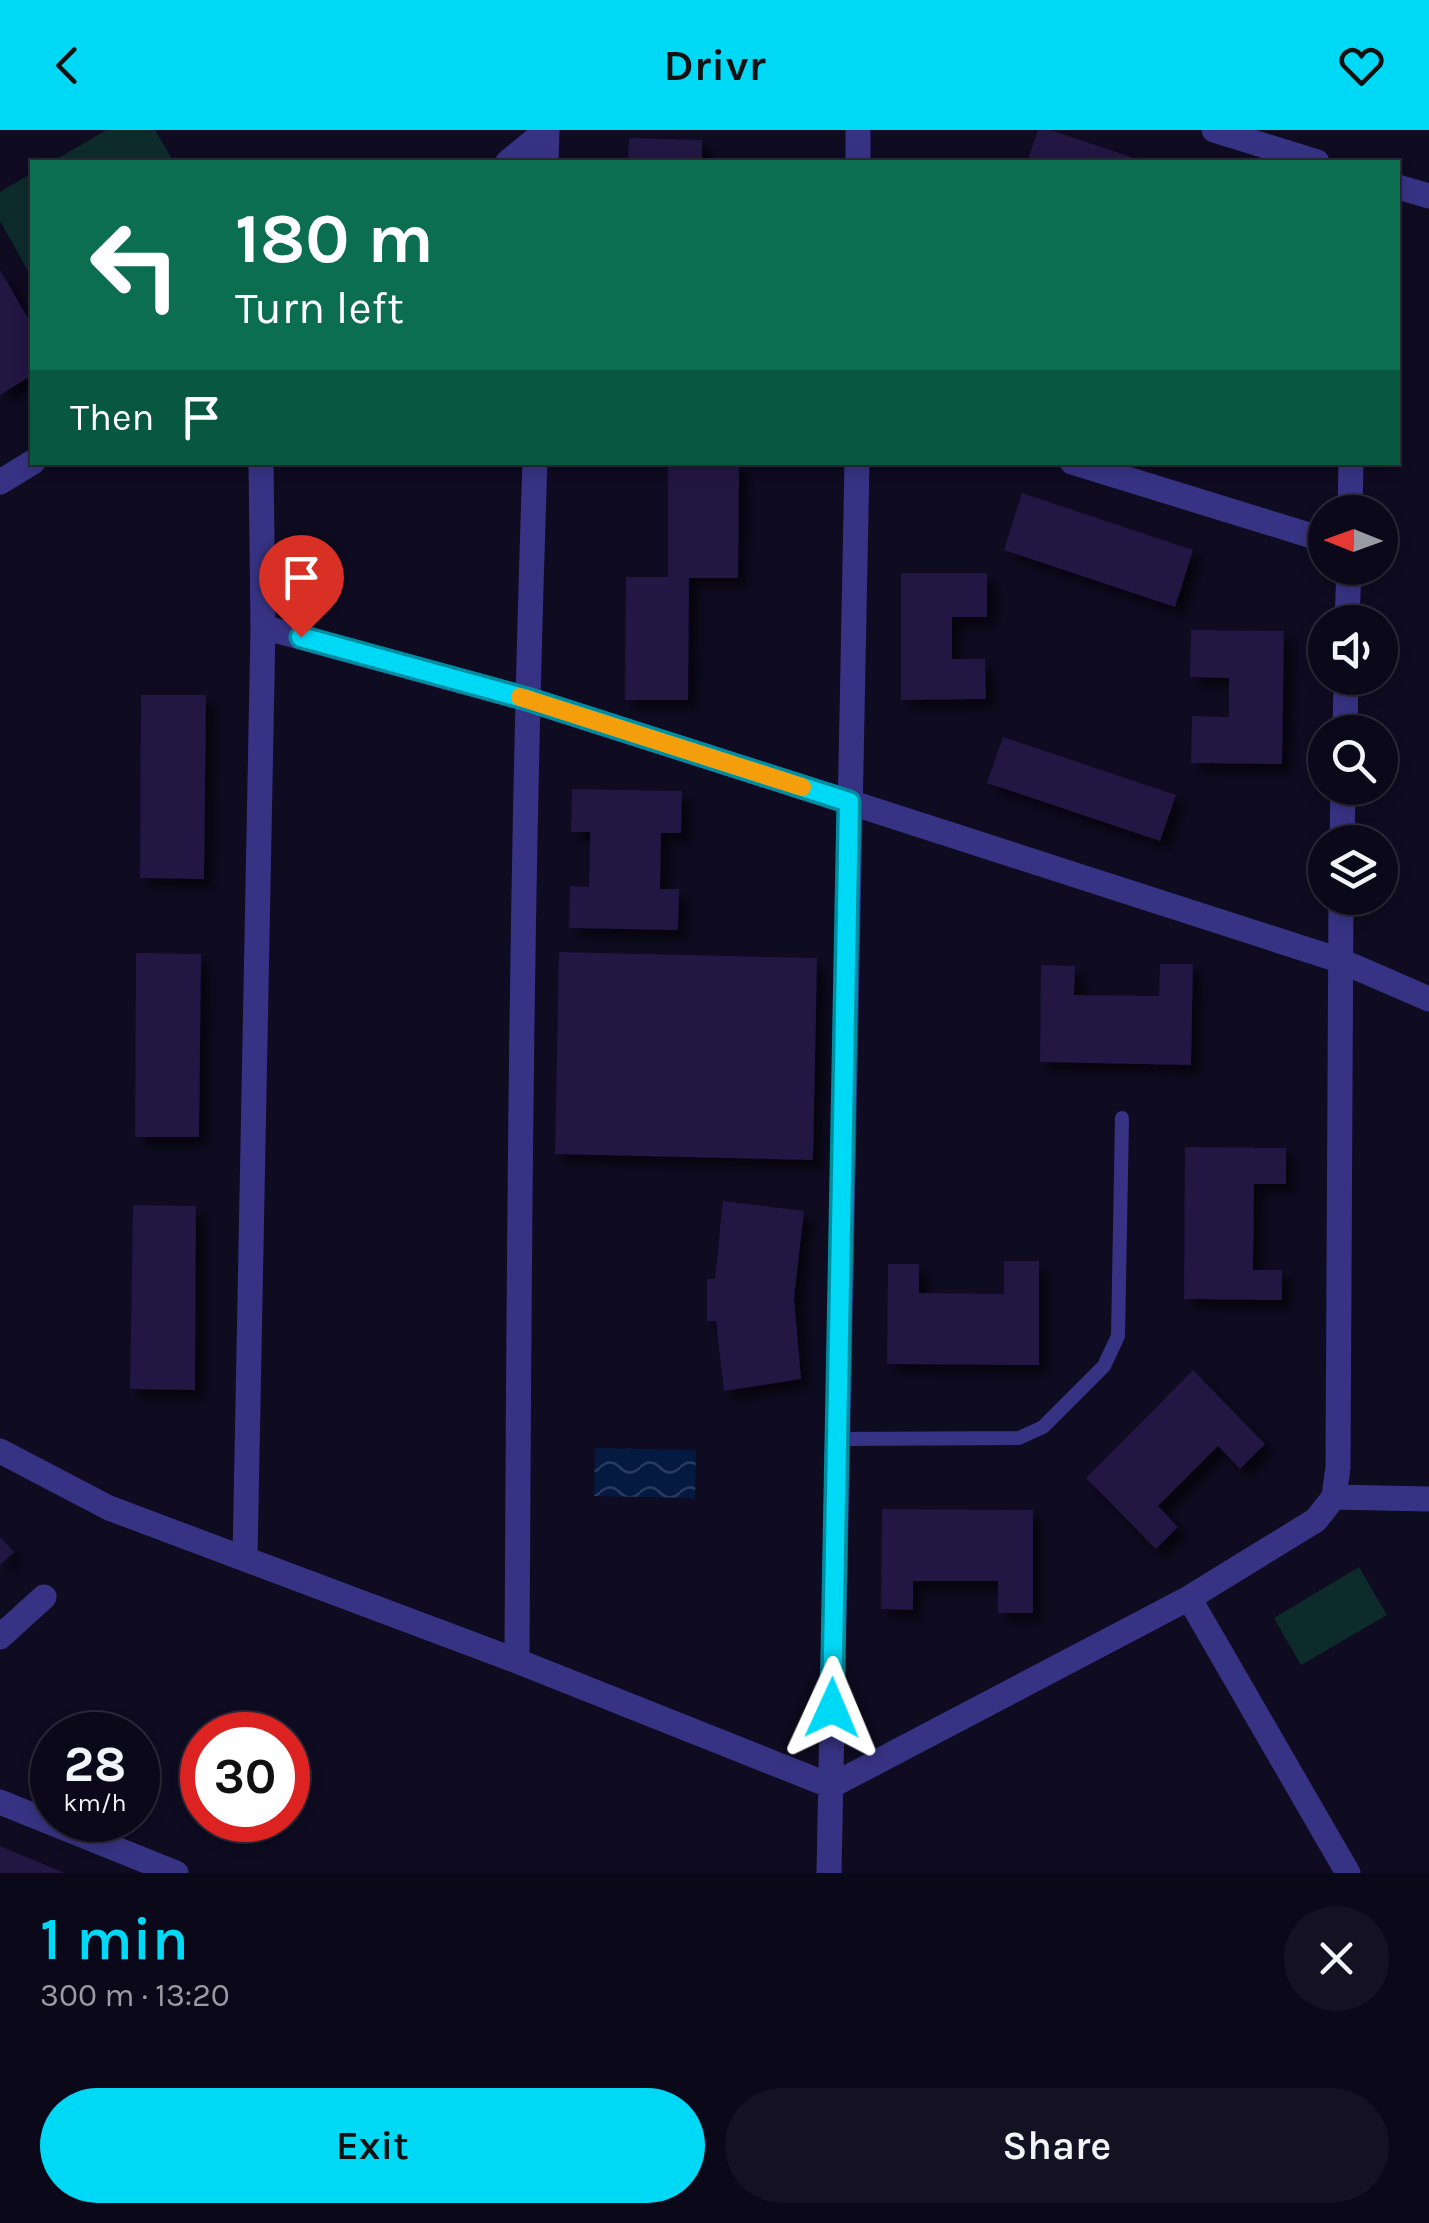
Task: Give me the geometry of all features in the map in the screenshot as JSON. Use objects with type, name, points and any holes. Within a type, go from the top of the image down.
[{"type":"street","points":[[510,160],[547,130]]},
{"type":"street","points":[[546,160],[547,130]]},
{"type":"street","points":[[858,130],[858,160]]},
{"type":"street","points":[[1214,130],[1311,160]]},
{"type":"street","points":[[1400,188],[1429,196]]},
{"type":"street","points":[[0,482],[30,464]]},
{"type":"street","points":[[245,1557],[263,627],[261,465]]},
{"type":"street","points":[[517,1661],[519,1180],[535,465]]},
{"type":"street","points":[[830,1873],[856,465]]},
{"type":"street","points":[[1082,465],[1308,535]]},
{"type":"street","points":[[1350,495],[1351,465]]},
{"type":"street","points":[[263,627],[527,699],[1339,960],[1429,999]]},
{"type":"street","points":[[0,1451],[109,1508],[517,1661],[831,1786],[1189,1598],[1316,1520],[1334,1497],[1338,1467],[1340,915]]},
{"type":"street","points":[[1334,1497],[1429,1499]]},
{"type":"street","points":[[0,1637],[44,1597]]},
{"type":"street","points":[[1189,1598],[1348,1873]]},
{"type":"street","points":[[0,1802],[176,1873]]},
{"type":"lane","points":[[838,1439],[1020,1438],[1043,1427],[1104,1366],[1118,1336],[1122,1118]]},
{"type":"green space","points":[[107,130],[155,130],[173,160],[54,160]]},
{"type":"green space","points":[[30,174],[30,274],[0,221],[0,192]]},
{"type":"green space","points":[[1359,1567],[1387,1615],[1301,1665],[1274,1618]]},
{"type":"water","points":[[595,1448],[696,1450],[695,1498],[594,1496]]},
{"type":"building","points":[[1038,130],[1050,130],[1140,160],[1028,160]]},
{"type":"building","points":[[629,138],[702,140],[702,160],[628,160]]},
{"type":"building","points":[[0,270],[30,322],[30,376],[0,395]]},
{"type":"building","points":[[668,465],[739,465],[738,578],[689,578],[688,700],[625,700],[626,577],[668,577]]},
{"type":"building","points":[[1022,493],[1193,550],[1175,607],[1004,550]]},
{"type":"building","points":[[901,573],[987,573],[987,617],[952,617],[952,659],[985,659],[986,699],[901,700]]},
{"type":"building","points":[[1191,630],[1284,631],[1282,764],[1191,763],[1192,716],[1229,717],[1229,678],[1190,677]]},
{"type":"building","points":[[141,695],[206,695],[204,879],[140,878]]},
{"type":"building","points":[[1003,737],[1176,795],[1160,841],[987,783]]},
{"type":"building","points":[[572,789],[682,791],[681,833],[661,833],[660,889],[679,889],[678,930],[569,928],[570,886],[589,887],[590,832],[571,832]]},
{"type":"building","points":[[559,952],[817,958],[813,1160],[555,1154]]},
{"type":"building","points":[[136,953],[201,954],[199,1137],[135,1137]]},
{"type":"building","points":[[1160,964],[1193,964],[1191,1065],[1040,1062],[1041,965],[1075,966],[1074,995],[1159,996]]},
{"type":"building","points":[[1185,1147],[1286,1148],[1286,1184],[1254,1184],[1253,1270],[1282,1270],[1282,1300],[1184,1299]]},
{"type":"building","points":[[723,1201],[804,1211],[794,1298],[801,1379],[724,1391],[716,1321],[707,1321],[707,1279],[715,1279]]},
{"type":"building","points":[[133,1205],[196,1206],[195,1390],[130,1389]]},
{"type":"building","points":[[1004,1261],[1039,1261],[1039,1365],[887,1364],[888,1264],[919,1264],[919,1293],[1004,1294]]},
{"type":"building","points":[[1193,1370],[1265,1444],[1240,1469],[1218,1446],[1158,1506],[1178,1527],[1156,1549],[1086,1478]]},
{"type":"building","points":[[882,1509],[1033,1510],[1033,1613],[998,1613],[998,1581],[913,1581],[913,1610],[881,1609]]},
{"type":"building","points":[[0,1537],[14,1552],[0,1565]]},
{"type":"building","points":[[0,1846],[65,1873],[0,1873]]},
{"type":"slow traffic","points":[[520,697],[802,787]]},
{"type":"route","points":[[301,637],[527,699],[849,802],[832,1708]]}]
